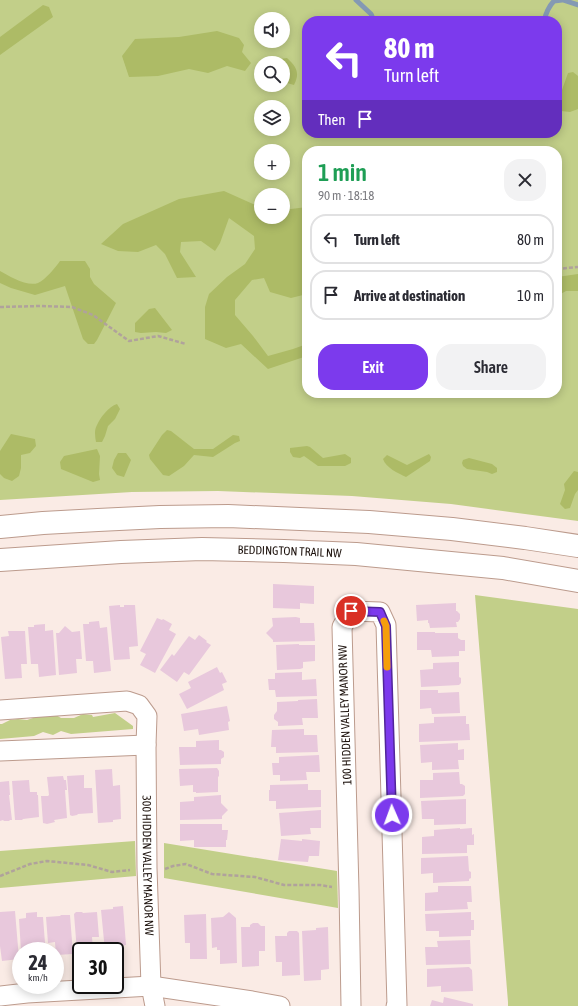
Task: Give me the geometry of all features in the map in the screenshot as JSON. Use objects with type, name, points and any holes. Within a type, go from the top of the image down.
[{"type":"main road","points":[[0,527],[43,523],[160,517],[228,516],[369,522],[525,538],[578,546]]},
{"type":"main road","name":"BEDDINGTON TRAIL NW","points":[[0,560],[120,552],[202,549],[284,551],[356,554],[503,568],[578,581]]},
{"type":"street","name":"100 HIDDEN VALLEY MANOR NW","points":[[351,1006],[350,890],[342,626],[351,611],[380,612],[386,626],[396,1006]]},
{"type":"street","name":"300 HIDDEN VALLEY MANOR NW","points":[[0,710],[127,701],[139,705],[147,716],[147,868],[150,986]]},
{"type":"street","points":[[0,751],[146,745]]},
{"type":"street","points":[[0,996],[150,986],[280,1006]]},
{"type":"street","points":[[141,1006],[150,986]]},
{"type":"street","points":[[150,986],[155,1006]]},
{"type":"path","points":[[562,269],[578,267]]},
{"type":"path","points":[[0,306],[72,307],[92,315],[129,341],[158,336],[186,344]]},
{"type":"path","points":[[0,876],[30,864],[48,861],[88,865],[112,872],[147,868],[164,869],[186,864],[212,874],[255,877],[284,885],[320,885],[350,890]]},
{"type":"green space","points":[[0,0],[578,0],[578,521],[451,504],[352,496],[218,491],[132,492],[0,500]]},
{"type":"green space","points":[[43,5],[49,7],[53,17],[0,55],[0,37]]},
{"type":"green space","points":[[217,31],[239,38],[244,45],[242,52],[251,63],[245,71],[227,66],[208,73],[189,69],[158,76],[129,77],[122,56],[135,39],[179,37]]},
{"type":"green space","points":[[290,61],[295,67],[297,74],[294,85],[290,84]]},
{"type":"green space","points":[[573,72],[578,76],[578,109],[570,112],[562,111],[562,90],[568,73]]},
{"type":"green space","points":[[224,191],[254,204],[254,224],[290,224],[290,209],[302,208],[302,295],[291,298],[270,292],[264,278],[252,280],[235,300],[235,315],[268,356],[302,346],[302,358],[268,369],[241,344],[226,348],[205,339],[205,307],[209,294],[227,277],[245,264],[255,249],[254,236],[229,218],[220,243],[215,251],[201,241],[181,242],[180,252],[196,277],[177,278],[165,254],[156,245],[138,252],[118,251],[101,244],[123,224],[179,199]]},
{"type":"green space","points":[[60,261],[85,261],[90,269],[90,277],[94,284],[116,303],[94,344],[88,344],[83,339],[65,286],[35,295],[0,283],[0,271],[29,284],[38,283],[53,270]]},
{"type":"green space","points":[[578,274],[578,291],[566,291],[562,293],[562,276]]},
{"type":"green space","points":[[155,308],[172,330],[166,333],[135,332],[135,323],[149,309]]},
{"type":"green space","points":[[117,404],[120,409],[115,419],[108,426],[102,442],[96,442],[95,431],[98,422],[108,410]]},
{"type":"green space","points":[[167,430],[171,431],[194,449],[213,449],[233,435],[239,436],[240,441],[213,457],[194,455],[184,466],[169,476],[163,475],[150,459],[149,455]]},
{"type":"green space","points":[[11,434],[35,439],[36,446],[30,453],[21,455],[21,468],[19,476],[12,481],[4,478],[0,474],[0,451]]},
{"type":"green space","points":[[307,446],[323,458],[345,454],[351,458],[351,463],[345,466],[318,466],[304,456],[300,458],[293,457],[290,452],[290,448]]},
{"type":"green space","points":[[97,449],[100,456],[100,480],[93,482],[61,469],[60,462],[64,456]]},
{"type":"green space","points":[[118,453],[126,453],[131,460],[124,477],[117,475],[112,468]]},
{"type":"green space","points":[[429,454],[431,457],[430,461],[406,477],[389,468],[383,459],[387,455],[407,465]]},
{"type":"green space","points":[[469,458],[492,464],[497,468],[497,472],[492,474],[467,469],[462,463],[463,460]]},
{"type":"green space","points":[[574,471],[578,472],[578,490],[570,508],[565,509],[560,504],[565,490],[564,484]]},
{"type":"green space","points":[[475,595],[578,609],[578,1006],[508,1006]]},
{"type":"green space","points":[[115,713],[133,726],[133,729],[71,734],[61,731],[53,735],[43,732],[34,736],[0,739],[0,724],[10,720],[27,720],[36,717],[56,715],[61,718],[74,718],[83,714],[92,715],[93,717]]},
{"type":"green space","points":[[135,841],[136,876],[0,888],[0,851]]},
{"type":"green space","points":[[164,843],[337,871],[338,908],[164,878]]},
{"type":"building","points":[[273,584],[314,586],[314,604],[300,603],[300,609],[273,608]]},
{"type":"building","points":[[456,603],[456,611],[460,614],[460,619],[456,622],[457,627],[430,628],[428,620],[417,621],[416,605]]},
{"type":"building","points":[[120,605],[120,607],[124,607],[124,605],[135,605],[138,646],[129,647],[130,659],[114,660],[109,606]]},
{"type":"building","points":[[157,618],[163,619],[172,624],[169,630],[176,634],[155,673],[140,665],[146,654],[140,651]]},
{"type":"building","points":[[272,618],[300,618],[300,623],[314,623],[315,641],[273,642],[273,640],[266,633],[273,626]]},
{"type":"building","points":[[99,621],[100,628],[107,627],[111,671],[94,673],[93,661],[86,661],[83,624]]},
{"type":"building","points":[[45,624],[45,631],[53,630],[56,675],[39,677],[38,664],[31,664],[28,627]]},
{"type":"building","points":[[65,626],[72,632],[80,631],[82,659],[76,659],[77,673],[59,675],[56,633],[59,633]]},
{"type":"building","points":[[8,631],[25,631],[27,664],[21,664],[22,678],[5,679],[1,637],[9,636]]},
{"type":"building","points":[[417,632],[458,633],[458,638],[465,640],[465,651],[459,651],[459,656],[432,657],[431,650],[417,650]]},
{"type":"building","points":[[199,635],[211,645],[189,675],[184,672],[177,682],[160,670],[172,654],[174,656],[189,636],[195,640]]},
{"type":"building","points":[[276,645],[315,645],[315,661],[303,662],[303,668],[300,669],[277,670]]},
{"type":"building","points":[[459,662],[459,677],[461,678],[461,683],[459,685],[421,687],[420,670],[433,669],[433,663]]},
{"type":"building","points":[[217,667],[220,673],[222,672],[227,682],[222,684],[224,690],[187,709],[179,694],[191,688],[188,682]]},
{"type":"building","points":[[302,672],[302,680],[316,679],[317,696],[276,697],[275,690],[269,690],[268,679],[275,679],[275,673]]},
{"type":"building","points":[[420,690],[438,690],[438,693],[459,692],[460,713],[432,714],[431,708],[420,709]]},
{"type":"building","points":[[317,699],[318,718],[302,718],[303,725],[278,726],[278,722],[274,719],[274,715],[277,711],[277,702]]},
{"type":"building","points":[[227,706],[230,721],[228,722],[229,730],[199,735],[198,729],[184,731],[181,714]]},
{"type":"building","points":[[466,716],[466,724],[469,724],[470,740],[419,742],[419,724],[434,723],[434,717]]},
{"type":"building","points":[[304,729],[304,735],[317,735],[318,752],[276,753],[276,747],[271,747],[272,730]]},
{"type":"building","points":[[219,740],[219,750],[224,752],[224,757],[221,759],[221,764],[180,765],[179,747],[196,747],[196,741]]},
{"type":"building","points":[[458,743],[458,750],[464,749],[464,760],[458,760],[459,769],[432,770],[432,762],[421,763],[420,745]]},
{"type":"building","points":[[319,755],[320,772],[306,772],[307,780],[280,781],[280,775],[273,775],[272,763],[279,763],[279,757]]},
{"type":"building","points":[[217,768],[219,771],[218,792],[196,793],[193,792],[193,785],[180,786],[179,769]]},
{"type":"building","points":[[112,769],[113,786],[120,785],[121,819],[113,820],[113,822],[98,823],[95,770]]},
{"type":"building","points":[[459,772],[460,784],[465,786],[465,794],[463,796],[420,798],[420,780],[433,780],[433,773]]},
{"type":"building","points":[[84,775],[84,788],[92,788],[93,813],[72,816],[70,815],[67,776]]},
{"type":"building","points":[[63,776],[64,780],[66,780],[67,790],[65,790],[67,818],[54,820],[55,822],[47,824],[43,823],[41,796],[49,795],[47,777]]},
{"type":"building","points":[[29,780],[30,792],[37,792],[38,795],[39,817],[15,820],[12,781]]},
{"type":"building","points":[[9,781],[12,820],[0,821],[0,782]]},
{"type":"building","points":[[308,784],[308,790],[321,790],[321,807],[276,809],[276,801],[269,801],[270,785]]},
{"type":"building","points":[[221,795],[221,803],[228,810],[222,816],[222,819],[180,820],[180,802],[194,801],[194,797]]},
{"type":"building","points":[[466,799],[466,824],[434,825],[434,819],[422,819],[421,801]]},
{"type":"building","points":[[321,810],[321,828],[310,828],[311,834],[281,836],[279,813]]},
{"type":"building","points":[[180,824],[222,824],[222,830],[228,830],[226,847],[194,847],[194,840],[180,841]]},
{"type":"building","points":[[472,828],[472,835],[474,834],[474,845],[467,845],[467,853],[422,854],[422,837],[434,836],[434,830]]},
{"type":"building","points":[[281,839],[320,841],[319,856],[309,856],[308,862],[278,860]]},
{"type":"building","points":[[468,856],[469,871],[471,872],[471,878],[469,881],[433,883],[433,873],[421,874],[421,858]]},
{"type":"building","points":[[438,886],[471,886],[472,902],[467,902],[468,909],[425,911],[425,893],[438,892]]},
{"type":"building","points":[[123,906],[126,945],[124,945],[124,942],[104,942],[101,910],[113,909],[113,907]]},
{"type":"building","points":[[15,911],[18,942],[12,942],[12,960],[2,961],[0,946],[0,912]]},
{"type":"building","points":[[37,912],[37,917],[43,917],[45,942],[20,942],[19,919],[26,918],[26,913]]},
{"type":"building","points":[[76,912],[97,912],[99,937],[92,937],[92,942],[76,942],[74,914]]},
{"type":"building","points":[[229,912],[236,918],[237,963],[220,964],[220,950],[217,950],[217,947],[212,948],[211,918],[223,917]]},
{"type":"building","points":[[471,912],[471,920],[474,920],[474,930],[471,930],[471,936],[439,937],[439,931],[426,931],[425,914]]},
{"type":"building","points":[[206,914],[207,959],[190,959],[190,943],[185,943],[184,915]]},
{"type":"building","points":[[70,915],[72,954],[64,955],[64,942],[48,942],[46,917]]},
{"type":"building","points":[[253,923],[258,923],[261,926],[265,926],[265,951],[259,951],[259,966],[242,967],[241,927],[250,927]]},
{"type":"building","points":[[328,927],[329,969],[321,970],[321,980],[304,981],[302,931]]},
{"type":"building","points":[[289,931],[297,931],[299,933],[300,975],[282,976],[282,962],[276,962],[275,936],[287,936]]},
{"type":"building","points":[[470,940],[471,964],[426,965],[425,947],[438,947],[437,941]]},
{"type":"building","points":[[469,967],[472,970],[473,991],[441,992],[441,986],[427,987],[427,969]]},
{"type":"building","points":[[444,997],[473,1004],[473,1006],[430,1006],[432,1000],[443,1003]]},
{"type":"waterway","points":[[356,0],[372,16]]},
{"type":"waterway","points":[[546,16],[554,1],[562,0]]},
{"type":"waterway","points":[[563,0],[578,5]]},
{"type":"slow traffic","points":[[384,621],[386,626],[387,667]]},
{"type":"route","points":[[351,611],[380,612],[386,626],[392,815]]}]
